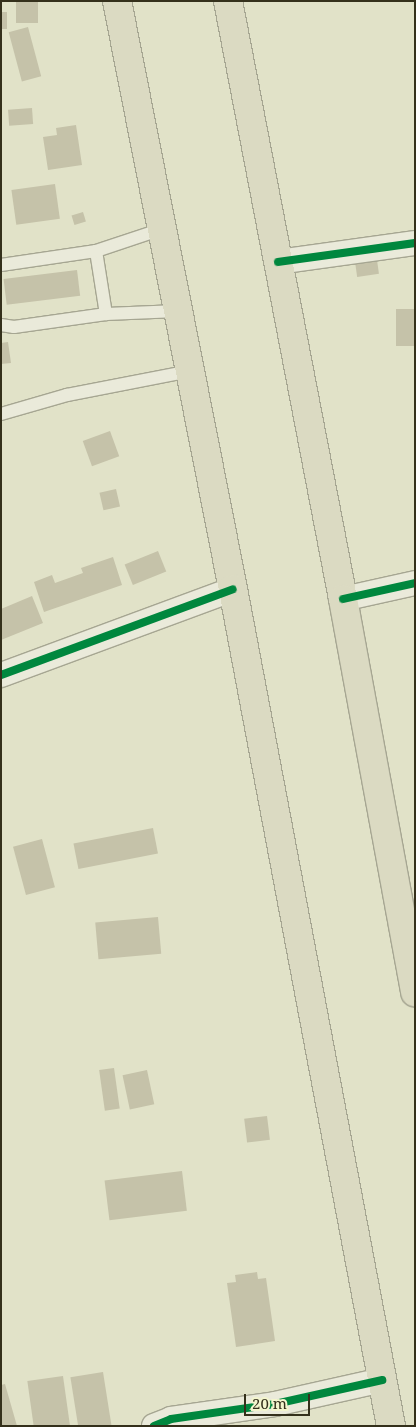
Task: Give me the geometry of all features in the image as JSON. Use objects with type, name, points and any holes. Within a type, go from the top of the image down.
[{"type":"highway","points":[[117,1],[233,589],[391,1426]]},
{"type":"highway","points":[[228,1],[343,599],[415,992]]},
{"type":"street","points":[[278,262],[415,243]]},
{"type":"street","points":[[343,599],[415,583]]},
{"type":"street","points":[[1,675],[233,589]]},
{"type":"street","points":[[154,1426],[171,1419],[275,1404],[382,1380]]},
{"type":"lane","points":[[1,264],[96,251],[162,229]]},
{"type":"lane","points":[[96,251],[106,314]]},
{"type":"lane","points":[[1,325],[14,327],[106,314],[178,311]]},
{"type":"lane","points":[[1,414],[67,395],[190,371]]},
{"type":"building","points":[[16,2],[38,2],[38,23],[16,23]]},
{"type":"building","points":[[1,12],[7,12],[7,29],[1,29]]},
{"type":"building","points":[[28,27],[41,76],[22,81],[9,32]]},
{"type":"building","points":[[32,108],[33,124],[9,126],[8,110]]},
{"type":"building","points":[[76,125],[82,165],[48,170],[43,137],[57,135],[56,128]]},
{"type":"building","points":[[55,184],[60,219],[16,225],[11,190]]},
{"type":"building","points":[[83,212],[86,222],[74,225],[72,216]]},
{"type":"building","points":[[377,260],[379,274],[357,277],[355,263]]},
{"type":"building","points":[[77,270],[80,296],[7,305],[4,279]]},
{"type":"building","points":[[396,309],[415,309],[415,346],[396,346]]},
{"type":"building","points":[[8,342],[11,363],[1,364],[1,343]]},
{"type":"building","points":[[110,431],[119,456],[92,466],[83,441]]},
{"type":"building","points":[[116,489],[120,507],[103,510],[99,493]]},
{"type":"building","points":[[158,551],[166,571],[133,585],[125,564]]},
{"type":"building","points":[[113,557],[122,585],[44,612],[34,582],[52,575],[55,583],[83,573],[81,568]]},
{"type":"building","points":[[32,596],[43,623],[1,640],[1,609]]},
{"type":"building","points":[[153,828],[158,854],[78,869],[73,843]]},
{"type":"building","points":[[42,839],[55,887],[26,895],[13,847]]},
{"type":"building","points":[[158,917],[161,954],[98,959],[95,922]]},
{"type":"building","points":[[114,1068],[120,1109],[105,1111],[99,1070]]},
{"type":"building","points":[[147,1070],[154,1104],[130,1109],[123,1075]]},
{"type":"building","points":[[267,1116],[270,1140],[247,1143],[244,1119]]},
{"type":"building","points":[[182,1171],[187,1211],[109,1220],[105,1181]]},
{"type":"building","points":[[257,1272],[258,1279],[266,1278],[275,1341],[236,1347],[227,1283],[236,1282],[235,1275]]},
{"type":"building","points":[[103,1372],[112,1426],[78,1426],[70,1377]]},
{"type":"building","points":[[63,1376],[70,1426],[34,1426],[27,1381]]},
{"type":"building","points":[[5,1384],[17,1426],[1,1426],[1,1385]]},
{"type":"cycle path","points":[[278,262],[415,243]]},
{"type":"cycle path","points":[[343,599],[415,583]]},
{"type":"cycle path","points":[[1,675],[233,589]]},
{"type":"cycle path","points":[[154,1426],[171,1419],[275,1404],[382,1380]]}]
